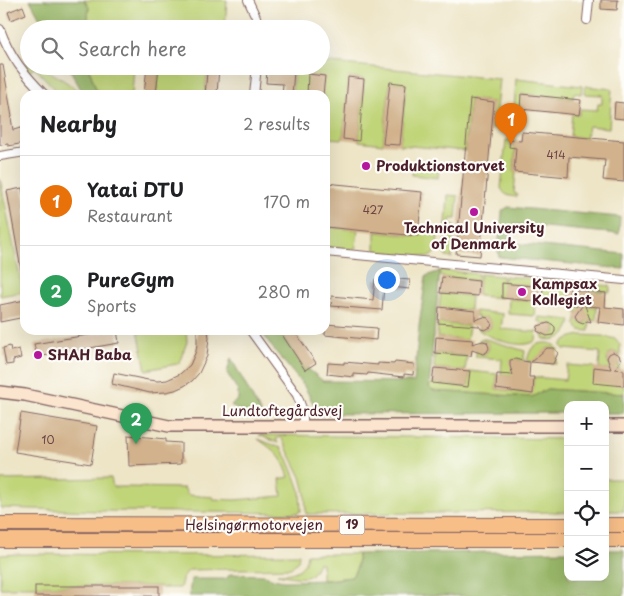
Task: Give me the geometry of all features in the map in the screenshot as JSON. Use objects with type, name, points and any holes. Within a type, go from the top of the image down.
[{"type":"highway","points":[[0,514],[102,519],[137,524]]},
{"type":"highway","name":"Helsingørmotorvejen","points":[[0,524],[564,525]]},
{"type":"highway","points":[[609,525],[624,525]]},
{"type":"highway","name":"Helsingørmotorvejen","points":[[0,540],[564,540]]},
{"type":"highway","points":[[0,548],[81,540]]},
{"type":"highway","points":[[609,540],[624,540]]},
{"type":"street","points":[[248,0],[257,20]]},
{"type":"street","points":[[587,20],[589,0]]},
{"type":"street","points":[[0,29],[8,48],[20,68]]},
{"type":"street","points":[[26,75],[40,90]]},
{"type":"street","points":[[255,90],[256,75]]},
{"type":"street","points":[[0,156],[20,153]]},
{"type":"street","points":[[330,252],[624,280]]},
{"type":"street","points":[[254,335],[297,395],[303,411],[303,425]]},
{"type":"street","name":"Lundtoftegårdsvej","points":[[0,392],[34,397],[169,426],[564,426]]},
{"type":"street","points":[[609,426],[624,426]]},
{"type":"green space","points":[[30,0],[84,0],[89,7],[88,20],[41,20]]},
{"type":"green space","points":[[84,0],[227,0],[226,20],[88,20],[89,7]]},
{"type":"green space","points":[[330,63],[499,79],[494,129],[491,128],[493,102],[470,99],[465,151],[400,145],[406,84],[390,82],[383,144],[359,141],[364,79],[349,77],[343,139],[330,138],[330,90],[320,90],[309,75],[330,75]]},
{"type":"green space","points":[[42,75],[55,75],[77,90],[56,90]]},
{"type":"green space","points":[[73,75],[91,75],[96,90],[81,90]]},
{"type":"green space","points":[[91,75],[133,75],[132,90],[96,90]]},
{"type":"green space","points":[[158,75],[207,75],[205,90],[157,90]]},
{"type":"green space","points":[[294,75],[309,75],[308,90],[292,90]]},
{"type":"green space","points":[[516,79],[582,86],[581,94],[574,93],[573,99],[522,94],[520,109],[514,109]]},
{"type":"green space","points":[[585,86],[612,89],[609,128],[588,126],[586,138],[570,136],[572,114],[579,115],[580,109],[597,110],[598,104],[602,104],[602,95],[585,94]]},
{"type":"green space","points":[[506,140],[516,141],[514,193],[517,194],[517,197],[504,193],[501,188]]},
{"type":"green space","points":[[413,161],[439,164],[438,178],[412,175]]},
{"type":"green space","points":[[0,179],[20,277],[20,293],[0,296]]},
{"type":"green space","points":[[448,195],[458,196],[456,219],[450,219],[450,225],[455,226],[452,258],[446,257],[444,253]]},
{"type":"green space","points":[[508,207],[620,217],[619,234],[513,224],[511,243],[624,254],[624,269],[499,257],[498,249],[502,211]]},
{"type":"green space","points":[[330,227],[358,230],[356,247],[351,249],[330,247]]},
{"type":"green space","points":[[419,231],[430,232],[438,236],[436,251],[429,257],[375,250],[375,232],[418,236]]},
{"type":"green space","points":[[439,270],[478,274],[478,279],[480,274],[502,276],[502,281],[504,276],[542,279],[541,284],[543,286],[544,280],[566,282],[566,288],[568,287],[568,282],[610,286],[610,292],[570,289],[568,304],[541,302],[542,287],[503,283],[502,298],[478,296],[479,281],[442,277],[439,276]]},
{"type":"green space","points":[[440,271],[429,387],[433,391],[532,397],[547,389],[624,394],[624,413],[609,413],[609,401],[564,401],[564,413],[319,414],[304,386],[264,335],[282,335],[305,369],[307,368],[323,381],[414,382],[426,276]]},
{"type":"green space","points":[[441,293],[471,296],[470,310],[439,308]]},
{"type":"green space","points":[[509,299],[536,301],[535,316],[508,314]]},
{"type":"green space","points":[[577,305],[597,307],[596,321],[590,320],[589,331],[579,330],[575,324],[576,318],[580,323],[585,323],[588,320],[579,311],[576,314]]},
{"type":"green space","points":[[475,311],[503,314],[501,329],[537,332],[536,340],[531,343],[516,344],[491,337],[479,330],[479,325],[481,329],[488,330],[491,327],[491,321],[486,317],[478,319],[478,316],[475,316]]},
{"type":"green space","points":[[539,317],[571,320],[566,333],[559,338],[549,340],[544,339],[541,334],[542,331],[543,334],[549,336],[555,333],[555,327],[552,324],[548,324],[543,327],[542,322],[538,321]]},
{"type":"green space","points":[[438,323],[469,326],[467,340],[437,337]]},
{"type":"green space","points":[[139,335],[186,335],[187,342],[179,363],[146,370]]},
{"type":"green space","points":[[581,335],[616,339],[620,345],[620,358],[617,353],[613,352],[609,354],[607,360],[609,364],[619,362],[619,370],[599,368],[600,352],[564,349],[561,346],[567,339]]},
{"type":"green space","points":[[480,339],[486,339],[525,351],[523,364],[521,360],[514,359],[522,376],[501,374],[502,359],[476,357],[476,349],[484,354],[489,349],[487,342],[478,343]]},
{"type":"green space","points":[[549,343],[555,345],[558,349],[557,352],[554,348],[547,348],[554,359],[557,356],[556,364],[527,361],[536,345]]},
{"type":"green space","points":[[435,353],[467,356],[465,371],[434,368]]},
{"type":"green space","points":[[231,358],[262,415],[242,414],[231,405],[238,400],[238,391],[227,373]]},
{"type":"green space","points":[[567,365],[594,367],[624,386],[624,394],[547,389],[532,397],[433,391],[429,387],[432,383],[468,387],[470,371],[497,374],[496,389],[532,394],[534,377],[565,380]]},
{"type":"green space","points":[[259,435],[564,439],[564,512],[306,514],[305,493],[301,477],[281,437],[276,439],[278,443]]},
{"type":"green space","points":[[258,439],[281,448],[288,459],[300,490],[301,511],[297,513],[0,508],[0,480],[111,478],[113,487],[184,488],[188,495],[213,497],[213,499],[235,500],[282,496],[280,479],[289,477],[284,464],[278,455]]},
{"type":"green space","points":[[609,479],[624,479],[624,511],[609,511]]},
{"type":"green space","points":[[609,550],[624,550],[624,596],[189,596],[191,579],[226,579],[230,574],[265,575],[284,581],[330,580],[352,577],[357,567],[358,554],[564,551],[564,581],[609,581]]},
{"type":"green space","points":[[299,554],[298,561],[291,568],[190,570],[184,575],[180,588],[162,588],[159,586],[18,586],[15,588],[0,588],[0,555]]},
{"type":"green space","points":[[307,554],[358,554],[357,567],[352,577],[322,580],[322,563],[318,563],[312,574],[306,577],[277,574],[297,571],[304,565]]},
{"type":"building","points":[[601,0],[618,0],[617,10],[601,9]]},
{"type":"building","points":[[23,6],[26,14],[11,20],[8,12]]},
{"type":"building","points":[[0,65],[3,65],[13,130],[20,128],[20,144],[0,145]]},
{"type":"building","points":[[146,75],[158,75],[157,90],[145,90]]},
{"type":"building","points":[[207,75],[218,75],[217,90],[205,90]]},
{"type":"building","points":[[267,75],[294,75],[292,90],[282,90],[283,84],[266,83]]},
{"type":"building","points":[[308,75],[325,76],[324,90],[307,90]]},
{"type":"building","points":[[348,77],[364,79],[359,141],[343,139]]},
{"type":"building","points":[[390,82],[406,84],[400,145],[383,144]]},
{"type":"building","points":[[521,94],[581,100],[579,115],[520,109]]},
{"type":"building","points":[[470,99],[494,102],[480,256],[456,254]]},
{"type":"building","points":[[615,102],[624,103],[624,119],[614,118]]},
{"type":"building","points":[[522,132],[624,141],[624,182],[603,180],[605,160],[569,157],[568,177],[514,172],[516,148],[509,147],[510,140],[521,141]]},
{"type":"building","points":[[330,183],[422,192],[418,236],[330,227]]},
{"type":"building","points":[[20,188],[20,264],[7,191]]},
{"type":"building","points":[[442,277],[479,281],[478,296],[440,293]]},
{"type":"building","points":[[387,278],[410,280],[409,289],[384,286],[382,310],[331,306],[332,296],[373,300],[375,279],[387,280]]},
{"type":"building","name":"Kampsax Kollegiet","points":[[502,283],[543,287],[541,302],[502,298]]},
{"type":"building","points":[[570,289],[606,293],[605,307],[624,309],[624,325],[598,322],[600,307],[585,306],[591,322],[587,321],[583,324],[578,322],[575,316],[582,306],[568,304]]},
{"type":"building","points":[[20,301],[20,318],[0,322],[0,305]]},
{"type":"building","points":[[439,307],[475,311],[475,320],[484,317],[488,318],[492,323],[491,327],[485,330],[479,326],[438,323]]},
{"type":"building","points":[[548,323],[555,327],[553,335],[547,336],[537,331],[538,326]]},
{"type":"building","points":[[330,324],[377,328],[376,340],[325,335],[330,335]]},
{"type":"building","points":[[87,335],[118,335],[119,343],[37,357],[34,344]]},
{"type":"building","points":[[197,335],[209,335],[207,356],[199,373],[184,386],[166,392],[150,393],[112,384],[114,373],[158,381],[167,380],[180,374],[190,365],[197,344]]},
{"type":"building","points":[[282,335],[297,335],[316,363],[305,370]]},
{"type":"building","points":[[436,337],[473,340],[472,344],[483,341],[487,342],[489,348],[483,354],[472,350],[471,356],[435,353]]},
{"type":"building","points":[[10,346],[11,351],[19,349],[21,358],[13,360],[13,364],[6,365],[3,348]]},
{"type":"building","points":[[547,348],[554,348],[558,353],[553,364],[531,362]]},
{"type":"building","points":[[613,352],[619,355],[621,360],[615,369],[624,370],[624,386],[593,383],[594,367],[611,369],[607,358]]},
{"type":"building","points":[[516,359],[530,362],[529,377],[534,377],[533,394],[496,389],[497,374],[513,375],[510,360]]},
{"type":"building","points":[[344,362],[378,365],[378,363],[394,364],[395,362],[414,364],[413,375],[404,374],[404,377],[368,373],[367,375],[354,374],[354,377],[327,374],[328,363],[344,364]]},
{"type":"building","points":[[434,368],[470,371],[468,387],[432,383]]},
{"type":"building","points":[[21,413],[97,426],[91,464],[15,452]]},
{"type":"building","points":[[128,435],[166,439],[166,442],[181,443],[181,464],[129,466]]},
{"type":"building","points":[[35,586],[159,586],[159,596],[35,596]]},
{"type":"place","name":"Yatai DTU","points":[[511,144]]},
{"type":"place","name":"Produktionstorvet","points":[[366,166]]},
{"type":"place","name":"Technical University of Denmark","points":[[474,212]]},
{"type":"place","name":"Kampsax Kollegiet","points":[[522,292]]},
{"type":"place","name":"SHAH Baba","points":[[38,355]]},
{"type":"place","name":"PureGym","points":[[136,444]]}]
